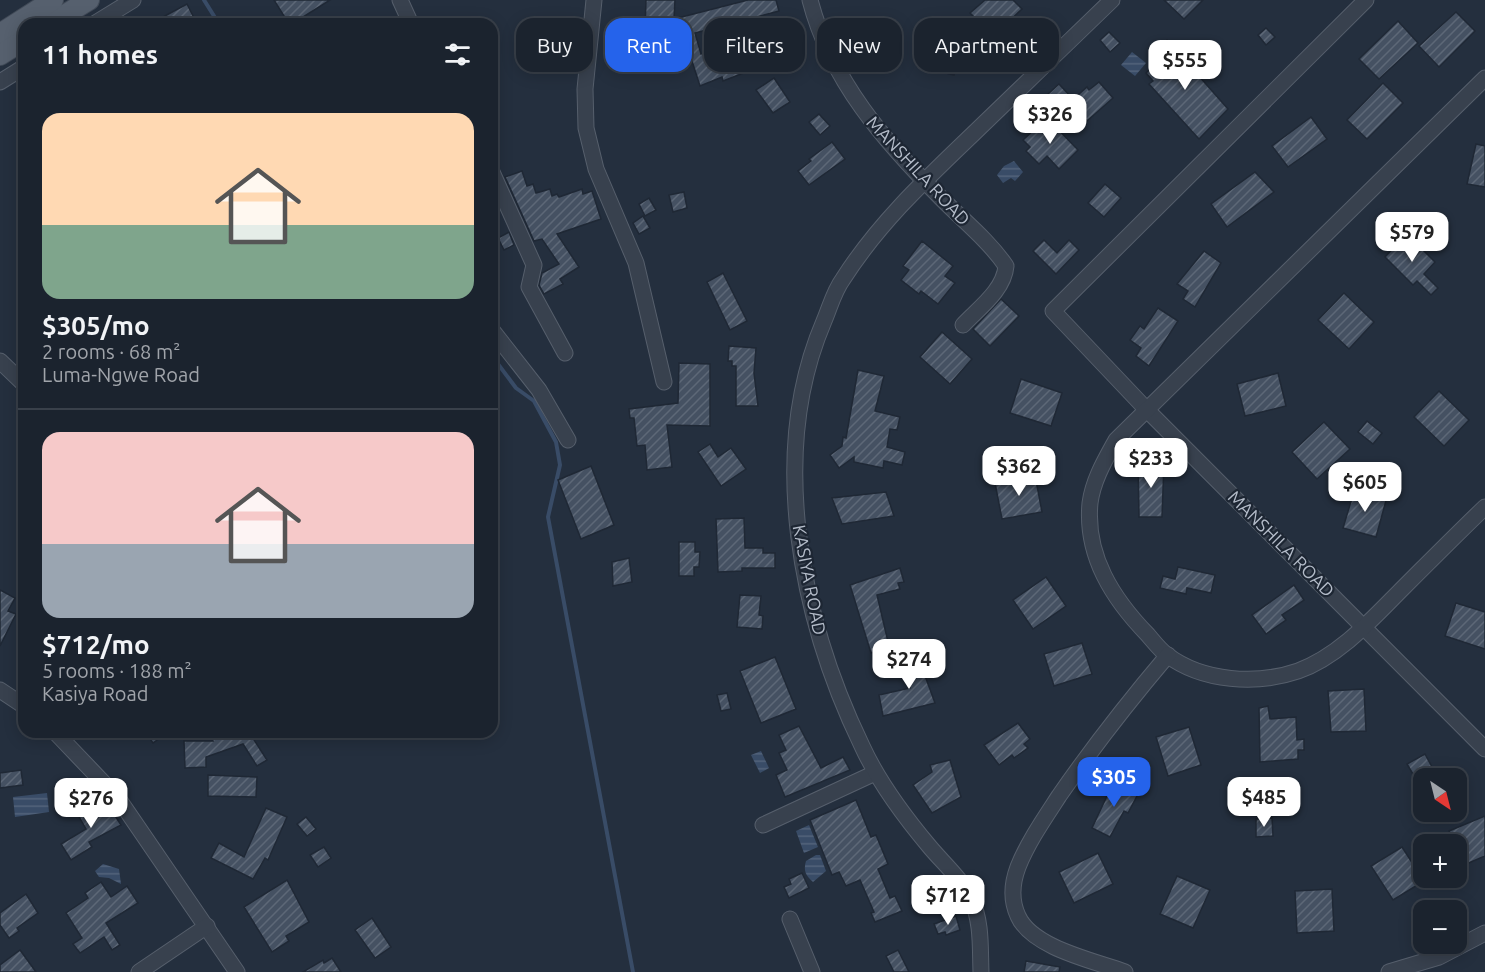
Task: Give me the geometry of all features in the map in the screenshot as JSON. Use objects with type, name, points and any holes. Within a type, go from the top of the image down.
[{"type":"main road","points":[[24,18],[53,0]]},
{"type":"main road","points":[[60,18],[88,0]]},
{"type":"main road","points":[[0,33],[18,22]]},
{"type":"main road","points":[[0,55],[18,44]]},
{"type":"street","points":[[104,18],[133,0]]},
{"type":"street","points":[[400,0],[408,18]]},
{"type":"street","points":[[594,0],[585,89],[586,128],[596,169],[636,263],[664,382]]},
{"type":"street","name":"MANSHILA ROAD","points":[[810,0],[815,19],[838,72],[867,117],[924,181],[1006,266],[1005,278],[1001,284],[963,325]]},
{"type":"street","name":"KASIYA ROAD","points":[[981,972],[978,921],[971,898],[910,824],[875,772],[839,693],[821,639],[802,559],[794,501],[794,449],[802,388],[816,338],[840,282],[873,235],[924,181],[1112,0]]},
{"type":"street","name":"MANSHILA ROAD","points":[[1366,0],[1053,311],[1146,409],[1485,749]]},
{"type":"street","points":[[0,82],[18,71]]},
{"type":"street","points":[[1485,78],[1116,440],[1098,473],[1090,502],[1090,533],[1098,564],[1111,591],[1134,621],[1168,655],[1210,674],[1237,679],[1268,679],[1300,670],[1318,660],[1364,626],[1485,507]]},
{"type":"street","points":[[498,185],[534,266],[529,288],[565,353]]},
{"type":"street","points":[[498,338],[538,390],[568,440]]},
{"type":"street","points":[[0,361],[18,378]]},
{"type":"street","points":[[1125,972],[1059,949],[1036,937],[1019,918],[1012,894],[1017,869],[1038,829],[1089,753],[1168,655]]},
{"type":"street","points":[[0,690],[18,702]]},
{"type":"street","points":[[61,738],[118,798],[237,972]]},
{"type":"street","points":[[763,825],[875,772]]},
{"type":"street","points":[[790,919],[812,972]]},
{"type":"street","points":[[139,972],[207,926]]},
{"type":"street","points":[[1389,972],[1439,957],[1485,933]]},
{"type":"water","points":[[1132,52],[1146,63],[1135,76],[1121,65]]},
{"type":"water","points":[[1014,161],[1023,172],[1015,181],[1011,178],[1003,183],[997,175],[1004,166]]},
{"type":"water","points":[[761,751],[769,768],[760,773],[751,755]]},
{"type":"water","points":[[47,793],[49,812],[15,817],[13,797]]},
{"type":"water","points":[[809,825],[818,847],[804,853],[796,831]]},
{"type":"water","points":[[820,855],[826,871],[813,882],[806,873],[805,865],[806,861]]},
{"type":"water","points":[[103,864],[119,869],[121,884],[109,878],[99,877],[95,871]]},
{"type":"building","points":[[274,0],[330,0],[304,18],[285,18]]},
{"type":"building","points":[[646,0],[675,0],[674,18],[645,18]]},
{"type":"building","points":[[748,0],[776,0],[779,11],[752,18],[704,18],[704,31],[695,33],[701,54],[704,53],[704,72],[746,72],[723,81],[722,77],[700,86],[692,61],[692,18],[678,18]]},
{"type":"building","points":[[985,0],[1013,0],[1022,9],[1012,18],[975,18],[970,13]]},
{"type":"building","points":[[1164,0],[1203,0],[1184,19]]},
{"type":"building","points":[[187,4],[194,18],[161,18]]},
{"type":"building","points":[[1456,12],[1475,31],[1439,67],[1419,46]]},
{"type":"building","points":[[1398,21],[1418,43],[1379,79],[1359,59]]},
{"type":"building","points":[[1266,28],[1275,37],[1266,45],[1258,35]]},
{"type":"building","points":[[1109,32],[1120,43],[1110,52],[1100,40]]},
{"type":"building","points":[[1167,40],[1228,109],[1199,139],[1149,84],[1153,81],[1146,73],[1162,58],[1155,50]]},
{"type":"building","points":[[774,78],[790,102],[773,113],[756,90]]},
{"type":"building","points":[[1099,82],[1113,98],[1087,121],[1070,102],[1087,87],[1089,90]]},
{"type":"building","points":[[1383,83],[1403,103],[1367,139],[1347,120]]},
{"type":"building","points":[[1059,84],[1070,96],[1057,106],[1047,95]]},
{"type":"building","points":[[819,114],[830,126],[820,135],[809,122]]},
{"type":"building","points":[[1311,117],[1327,139],[1288,167],[1272,146]]},
{"type":"building","points":[[1049,120],[1078,150],[1059,169],[1047,156],[1039,164],[1026,151],[1030,147],[1023,140],[1038,126],[1040,129]]},
{"type":"building","points":[[832,142],[845,159],[809,185],[798,171],[811,161],[809,159]]},
{"type":"building","points":[[1476,144],[1485,146],[1485,187],[1467,184]]},
{"type":"building","points":[[522,171],[527,186],[533,184],[536,193],[550,189],[552,196],[557,194],[559,197],[582,189],[583,194],[592,191],[601,219],[557,234],[579,267],[560,279],[563,284],[544,294],[539,285],[542,273],[559,264],[542,239],[534,241],[505,177]]},
{"type":"building","points":[[1255,172],[1274,192],[1227,227],[1211,204]]},
{"type":"building","points":[[1105,184],[1121,198],[1104,217],[1088,203]]},
{"type":"building","points":[[684,192],[687,208],[673,212],[669,195]]},
{"type":"building","points":[[649,198],[656,210],[645,216],[639,204]]},
{"type":"building","points":[[643,216],[650,228],[639,234],[633,223]]},
{"type":"building","points":[[509,232],[514,245],[504,250],[498,238]]},
{"type":"building","points":[[1407,234],[1435,262],[1424,274],[1438,288],[1431,295],[1417,281],[1413,285],[1385,257]]},
{"type":"building","points":[[1044,240],[1057,253],[1069,240],[1079,250],[1056,274],[1033,251]]},
{"type":"building","points":[[922,241],[953,266],[945,276],[955,283],[938,304],[921,291],[919,294],[901,280],[909,270],[903,266]]},
{"type":"building","points":[[1204,251],[1221,263],[1195,307],[1183,299],[1188,291],[1177,284]]},
{"type":"building","points":[[723,273],[747,321],[730,330],[707,282]]},
{"type":"building","points":[[1344,293],[1374,322],[1349,349],[1318,320]]},
{"type":"building","points":[[1001,299],[1019,316],[990,346],[973,329]]},
{"type":"building","points":[[1158,308],[1178,321],[1149,366],[1136,356],[1141,348],[1130,340],[1140,326],[1144,329]]},
{"type":"building","points":[[942,332],[972,359],[950,384],[920,357]]},
{"type":"building","points":[[729,346],[756,348],[754,373],[758,406],[736,406],[736,366],[732,366],[732,361],[728,361]]},
{"type":"building","points":[[679,363],[710,364],[710,426],[667,425],[672,467],[647,470],[645,445],[637,446],[634,418],[630,418],[629,409],[678,403]]},
{"type":"building","points":[[858,370],[884,376],[875,411],[900,417],[897,430],[890,429],[887,447],[905,452],[902,465],[884,461],[883,468],[854,462],[854,457],[839,468],[830,455],[842,446],[843,437],[846,438]]},
{"type":"building","points":[[1278,373],[1286,406],[1245,416],[1237,384]]},
{"type":"building","points":[[1021,379],[1062,393],[1051,426],[1010,413]]},
{"type":"building","points":[[1439,391],[1469,420],[1444,446],[1414,417]]},
{"type":"building","points":[[1367,421],[1382,433],[1373,444],[1358,432]]},
{"type":"building","points":[[1324,422],[1350,449],[1317,479],[1292,452]]},
{"type":"building","points":[[710,444],[718,457],[731,448],[746,469],[721,486],[698,452]]},
{"type":"building","points":[[1138,462],[1164,463],[1162,517],[1139,517]]},
{"type":"building","points":[[591,466],[614,525],[581,539],[558,480]]},
{"type":"building","points":[[1035,475],[1042,512],[1002,519],[995,483]]},
{"type":"building","points":[[1355,488],[1387,497],[1376,537],[1343,528]]},
{"type":"building","points":[[886,492],[894,516],[842,524],[832,498]]},
{"type":"building","points":[[744,518],[745,548],[763,548],[763,553],[775,553],[775,568],[742,568],[742,571],[718,572],[716,519]]},
{"type":"building","points":[[679,542],[695,542],[695,552],[700,552],[699,567],[694,567],[694,576],[679,576]]},
{"type":"building","points":[[629,558],[632,582],[613,586],[612,562]]},
{"type":"building","points":[[1178,567],[1215,575],[1211,593],[1187,588],[1186,594],[1160,588],[1163,576],[1175,579]]},
{"type":"building","points":[[900,568],[904,582],[898,583],[900,589],[877,595],[889,646],[871,653],[850,585]]},
{"type":"building","points":[[1046,577],[1066,606],[1033,629],[1013,600]]},
{"type":"building","points":[[1294,585],[1304,600],[1282,615],[1286,620],[1266,634],[1252,615]]},
{"type":"building","points":[[0,590],[15,598],[8,611],[16,614],[0,646]]},
{"type":"building","points":[[740,595],[761,596],[759,615],[763,616],[762,629],[737,627]]},
{"type":"building","points":[[1456,603],[1485,612],[1485,649],[1445,636]]},
{"type":"building","points":[[1082,643],[1092,674],[1054,686],[1044,654]]},
{"type":"building","points":[[917,654],[935,703],[883,716],[879,695],[910,688],[901,660]]},
{"type":"building","points":[[775,657],[796,709],[761,723],[740,671]]},
{"type":"building","points":[[1364,689],[1366,731],[1331,732],[1328,691]]},
{"type":"building","points":[[727,693],[731,709],[721,711],[717,695]]},
{"type":"building","points":[[1268,706],[1270,719],[1296,717],[1297,740],[1304,739],[1304,750],[1298,750],[1298,759],[1260,762],[1259,708]]},
{"type":"building","points":[[1018,723],[1030,739],[1024,744],[1028,748],[1014,758],[1012,755],[999,765],[984,745]]},
{"type":"building","points":[[799,726],[821,768],[843,757],[850,770],[785,797],[776,775],[787,770],[779,753],[786,750],[779,735]]},
{"type":"building","points":[[1189,727],[1201,765],[1168,776],[1156,737]]},
{"type":"building","points":[[149,738],[160,738],[153,743]]},
{"type":"building","points":[[212,738],[253,738],[267,760],[257,766],[243,744],[206,757],[206,767],[185,768],[184,741],[213,741]]},
{"type":"building","points":[[1425,754],[1433,768],[1413,768],[1413,774],[1407,764]]},
{"type":"building","points":[[950,760],[961,797],[932,813],[913,785],[932,772],[930,765]]},
{"type":"building","points":[[21,770],[23,785],[0,788],[0,773]]},
{"type":"building","points":[[208,775],[257,777],[256,797],[208,796]]},
{"type":"building","points":[[1114,781],[1138,794],[1128,813],[1124,811],[1110,837],[1092,828]]},
{"type":"building","points":[[105,800],[121,825],[89,842],[92,847],[71,860],[61,844],[86,829],[78,815]]},
{"type":"building","points":[[856,800],[871,837],[876,835],[888,864],[878,869],[890,898],[895,896],[902,911],[875,922],[871,913],[874,912],[860,880],[846,886],[839,872],[832,875],[810,820]]},
{"type":"building","points":[[266,808],[287,817],[268,860],[265,858],[253,879],[211,858],[219,843],[244,857]]},
{"type":"building","points":[[1485,816],[1485,856],[1467,864],[1467,834],[1450,834],[1449,831]]},
{"type":"building","points":[[306,817],[316,829],[307,836],[297,824]]},
{"type":"building","points":[[1272,818],[1273,836],[1256,837],[1256,819]]},
{"type":"building","points":[[324,847],[331,858],[318,867],[310,855]]},
{"type":"building","points":[[1402,847],[1413,864],[1413,888],[1393,900],[1371,866]]},
{"type":"building","points":[[1098,853],[1113,884],[1074,903],[1059,872]]},
{"type":"building","points":[[802,873],[809,888],[789,898],[784,887],[791,884],[789,879]]},
{"type":"building","points":[[1177,876],[1210,890],[1193,928],[1160,914]]},
{"type":"building","points":[[287,880],[309,922],[286,936],[289,941],[272,952],[244,907]]},
{"type":"building","points":[[101,882],[111,897],[127,886],[138,903],[106,923],[120,945],[112,950],[104,937],[80,953],[73,944],[82,938],[66,913],[88,898],[85,893]]},
{"type":"building","points":[[1332,889],[1334,931],[1297,933],[1295,891]]},
{"type":"building","points":[[26,894],[38,913],[17,928],[19,931],[9,938],[0,925],[0,913]]},
{"type":"building","points":[[956,916],[960,930],[946,935],[945,932],[938,934],[934,924]]},
{"type":"building","points":[[372,918],[391,947],[375,958],[355,930]]},
{"type":"building","points":[[20,950],[36,972],[0,972],[0,965]]},
{"type":"building","points":[[898,950],[909,972],[894,972],[886,956]]},
{"type":"building","points":[[332,958],[341,972],[303,972],[323,960],[324,963]]},
{"type":"building","points":[[1026,961],[1060,967],[1059,972],[1024,972]]},
{"type":"waterway","points":[[204,0],[215,18]]},
{"type":"waterway","points":[[498,364],[516,388],[534,401],[556,442],[560,465],[548,517],[633,972]]}]
